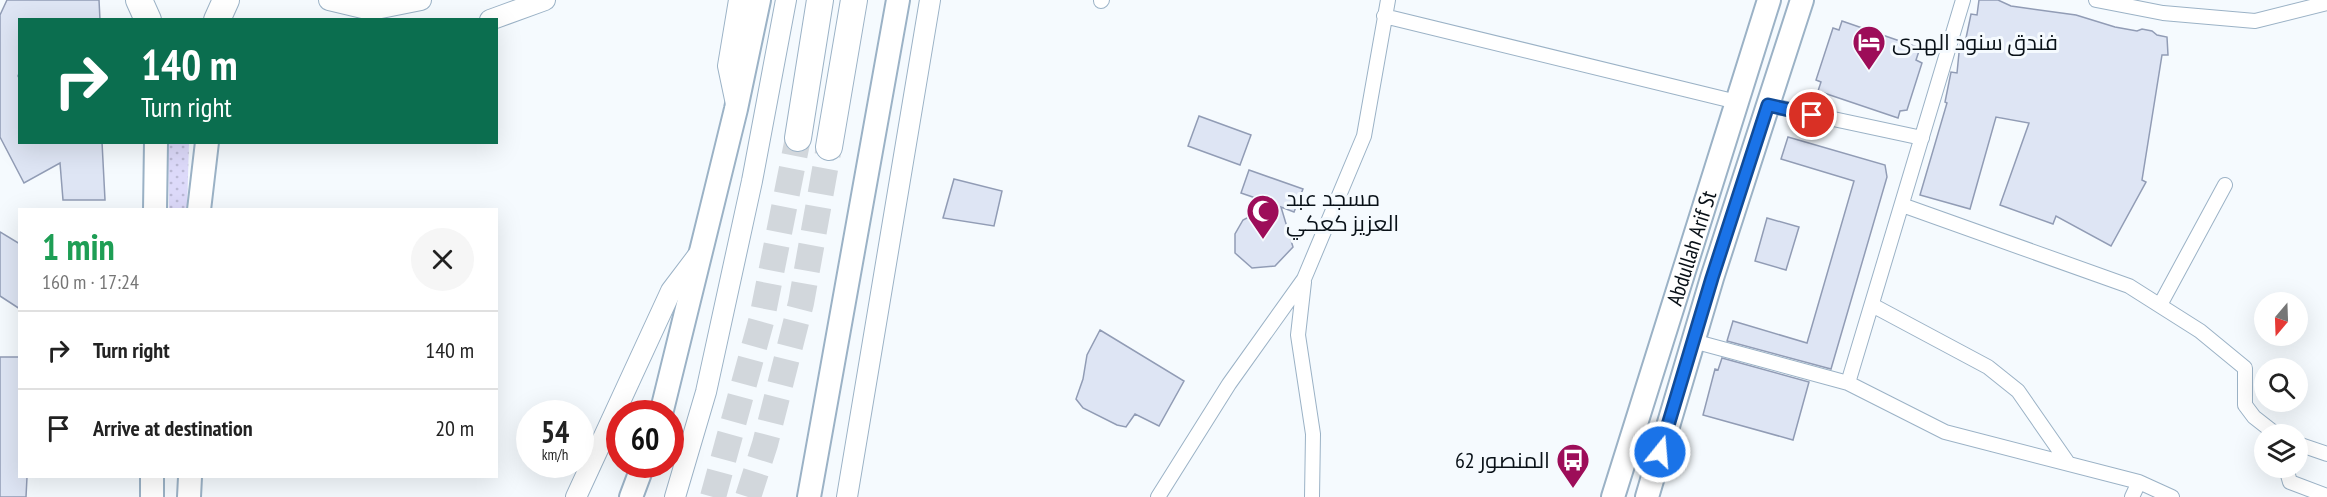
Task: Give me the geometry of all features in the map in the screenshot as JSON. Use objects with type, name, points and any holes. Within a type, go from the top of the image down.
[{"type":"highway","points":[[139,0],[147,18]]},
{"type":"highway","points":[[798,138],[820,0]]},
{"type":"highway","points":[[830,147],[855,0]]},
{"type":"main road","points":[[664,400],[736,109],[759,0]]},
{"type":"main road","points":[[809,497],[898,0]]},
{"type":"main road","name":"Abdullah Arif St","points":[[1613,497],[1769,0]]},
{"type":"main road","points":[[1647,497],[1693,341],[1802,0]]},
{"type":"main road","points":[[155,208],[156,144]]},
{"type":"main road","points":[[199,208],[207,144]]},
{"type":"main road","points":[[152,478],[152,497]]},
{"type":"main road","points":[[189,497],[190,478]]},
{"type":"main road","points":[[631,497],[638,478]]},
{"type":"street","points":[[329,0],[371,15],[421,0]]},
{"type":"street","points":[[496,18],[545,0]]},
{"type":"street","points":[[736,109],[728,66],[739,0]]},
{"type":"street","points":[[675,497],[706,392],[752,181],[786,0]]},
{"type":"street","points":[[847,497],[930,0]]},
{"type":"street","points":[[1158,497],[1228,384],[1304,279],[1364,136],[1388,0]]},
{"type":"street","points":[[1848,383],[1963,0]]},
{"type":"street","points":[[2096,0],[2163,13],[2255,21],[2327,3]]},
{"type":"street","points":[[1384,16],[1737,102]]},
{"type":"street","points":[[1768,105],[1922,138]]},
{"type":"street","points":[[2160,305],[2225,185]]},
{"type":"street","points":[[1902,205],[2129,286],[2200,331],[2245,368],[2245,405],[2263,424]]},
{"type":"street","points":[[576,497],[671,291],[701,251]]},
{"type":"street","points":[[1304,279],[1298,334],[1313,434],[1312,497]]},
{"type":"street","points":[[1872,305],[1988,367],[2018,391],[2068,463]]},
{"type":"street","points":[[1693,341],[1848,383],[1945,432],[2139,482],[2172,497]]},
{"type":"street","points":[[2308,447],[2327,454]]},
{"type":"street","points":[[2289,478],[2290,482],[2327,496]]},
{"type":"street","points":[[2132,497],[2139,482]]},
{"type":"shaded area","points":[[168,144],[189,144],[187,208],[169,208]]},
{"type":"building","points":[[7,0],[99,0],[100,18],[18,18],[18,144],[102,144],[105,200],[63,200],[60,163],[24,183],[0,137],[0,15]]},
{"type":"building","points":[[1979,0],[1998,0],[2011,6],[2076,15],[2115,27],[2137,31],[2142,29],[2167,37],[2168,55],[2162,55],[2142,180],[2146,182],[2111,246],[2056,216],[2053,224],[2000,205],[2029,123],[1996,117],[1970,209],[1920,195],[1947,103],[1945,102],[1951,72],[1957,73],[1960,43],[1965,43],[1971,14],[1977,15]]},
{"type":"building","name":"فندق سنود الهدى","points":[[1842,21],[1920,48],[1916,60],[1922,63],[1907,110],[1900,111],[1898,118],[1818,91],[1821,82],[1816,80],[1833,28],[1839,30]]},
{"type":"building","points":[[1199,116],[1251,135],[1240,165],[1188,146]]},
{"type":"building","points":[[1788,137],[1885,165],[1887,177],[1831,369],[1727,341],[1733,321],[1807,343],[1854,181],[1781,159]]},
{"type":"building","points":[[1249,170],[1303,189],[1294,212],[1281,207],[1293,247],[1275,266],[1252,268],[1235,253],[1235,234],[1243,220],[1273,204],[1241,193]]},
{"type":"building","points":[[954,179],[1002,191],[994,226],[943,218]]},
{"type":"building","points":[[1767,218],[1799,227],[1786,270],[1755,261]]},
{"type":"building","points":[[0,232],[18,243],[18,308],[0,296]]},
{"type":"building","points":[[1100,330],[1184,381],[1159,426],[1135,414],[1126,427],[1117,425],[1083,408],[1076,399],[1083,379],[1087,355]]},
{"type":"building","points":[[0,357],[18,357],[18,478],[27,478],[26,497],[0,497]]},
{"type":"building","points":[[1722,358],[1809,382],[1793,440],[1703,415],[1715,369],[1718,370]]},
{"type":"tunnel","points":[[713,497],[762,318],[798,138]]},
{"type":"tunnel","points":[[748,497],[765,444],[801,303],[829,147]]},
{"type":"place","name":"فندق سنود الهدى","points":[[1869,71]]},
{"type":"place","name":"مسجد عبد العزيز كعكي","points":[[1263,240]]},
{"type":"place","name":"المنصور 62","points":[[1573,489]]},
{"type":"route","points":[[1660,452],[1712,278],[1768,105],[1812,115]]}]
